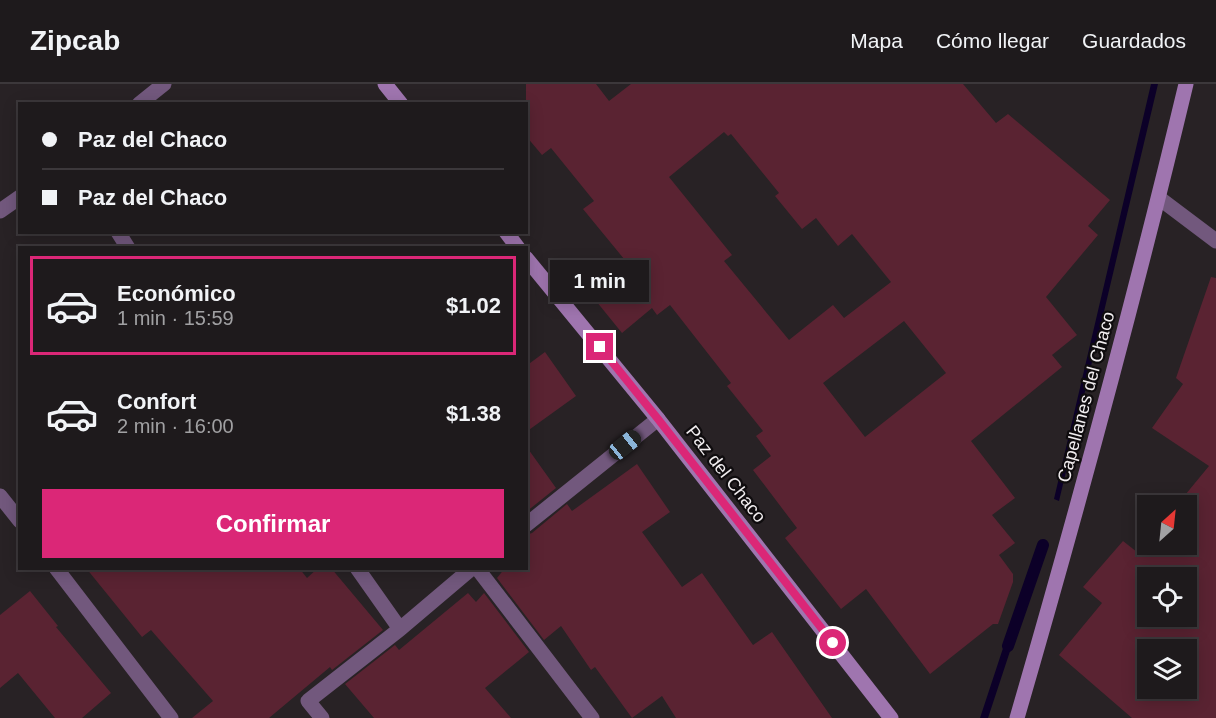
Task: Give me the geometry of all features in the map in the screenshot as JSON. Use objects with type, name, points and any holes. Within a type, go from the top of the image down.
[{"type":"street","points":[[142,102],[164,84]]},
{"type":"street","points":[[385,84],[398,102]]},
{"type":"street","name":"Capellanes del Chaco","points":[[1017,718],[1054,590],[1159,198],[1186,84]]},
{"type":"street","points":[[0,211],[18,198]]},
{"type":"street","points":[[1159,198],[1216,241]]},
{"type":"street","name":"Paz del Chaco","points":[[528,260],[658,419],[891,718]]},
{"type":"street","points":[[528,523],[658,419]]},
{"type":"street","points":[[0,496],[18,518]]},
{"type":"street","points":[[58,570],[171,718]]},
{"type":"street","points":[[358,570],[400,629]]},
{"type":"street","points":[[322,718],[308,701],[400,629],[470,570]]},
{"type":"street","points":[[479,570],[592,718]]},
{"type":"shaded area","points":[[1151,84],[1158,84],[1059,501],[1054,499]]},
{"type":"shaded area","points":[[1009,630],[1016,633],[988,718],[980,718]]},
{"type":"building","points":[[526,84],[596,84],[609,101],[631,84],[963,84],[996,123],[1008,114],[1110,200],[1088,226],[1098,235],[1046,297],[1077,335],[1052,355],[1062,367],[971,441],[1015,498],[992,515],[1015,543],[999,555],[1013,574],[1013,582],[998,624],[993,624],[930,674],[866,589],[841,609],[785,538],[797,528],[753,470],[771,456],[756,436],[763,431],[727,386],[731,383],[670,305],[657,315],[652,308],[622,333],[592,296],[629,265],[583,209],[594,201],[551,148],[542,155],[528,138]],"holes":[[[724,132],[728,136],[731,134],[779,193],[775,196],[802,229],[816,218],[838,246],[852,234],[891,282],[844,318],[833,305],[789,340],[724,261],[732,255],[669,177]],[[904,321],[946,373],[865,437],[823,383]]]},
{"type":"building","points":[[1211,277],[1216,278],[1216,718],[1132,718],[1059,655],[1102,603],[1083,587],[1123,541],[1137,552],[1137,555],[1197,555],[1197,495],[1185,495],[1209,466],[1152,428],[1183,384],[1176,378]]},
{"type":"building","points":[[545,352],[576,396],[528,431],[528,365]]},
{"type":"building","points":[[528,449],[556,488],[528,510]]},
{"type":"building","points":[[637,464],[670,512],[642,532],[682,587],[702,573],[753,645],[772,632],[832,718],[676,718],[662,696],[632,718],[595,667],[591,670],[561,626],[544,640],[497,578],[503,570],[528,570],[528,534],[567,504],[572,511]]},
{"type":"building","points":[[88,570],[301,570],[307,578],[316,570],[333,570],[383,630],[332,670],[330,667],[269,718],[192,718],[213,701],[151,630],[142,637]]},
{"type":"building","points":[[30,591],[58,626],[56,627],[111,693],[82,718],[55,718],[18,673],[0,688],[0,615]]},
{"type":"building","points":[[468,593],[476,602],[484,593],[529,652],[485,688],[511,718],[374,718],[345,684],[395,645],[399,650]]},
{"type":"waterway","points":[[1008,646],[1043,545]]},
{"type":"route","points":[[600,347],[833,643]]}]
